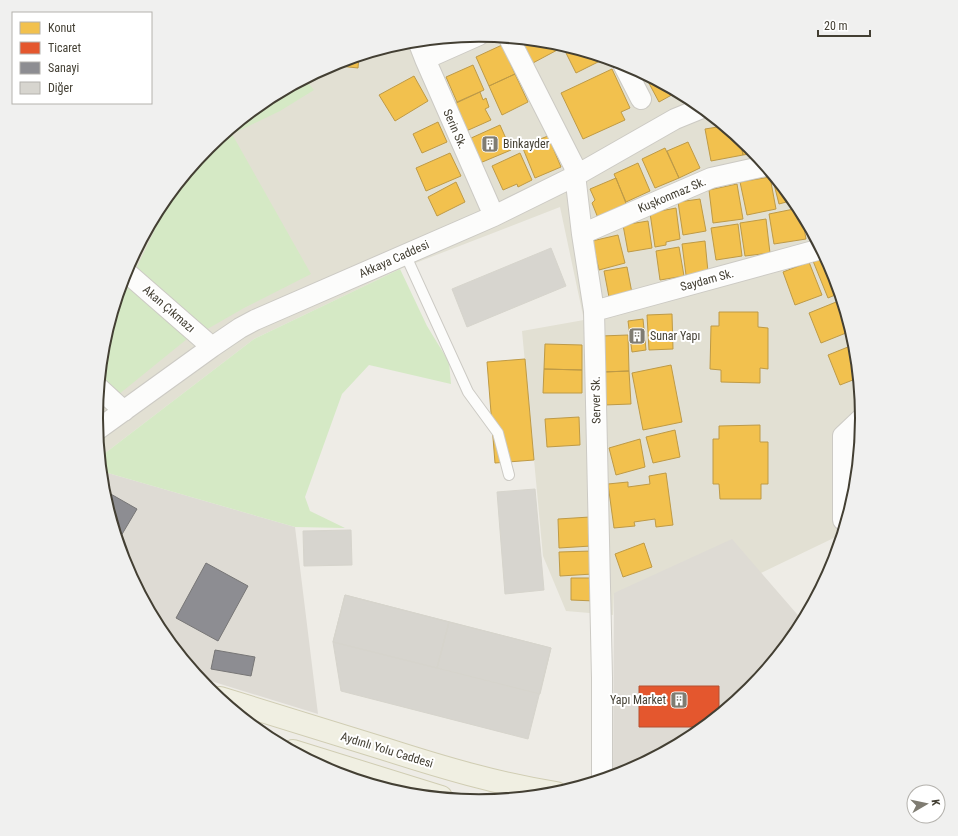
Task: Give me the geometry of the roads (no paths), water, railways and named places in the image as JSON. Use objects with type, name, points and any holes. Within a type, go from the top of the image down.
[{"type":"main road","name":"Aydınlı Yolu Caddesi","points":[[232,702],[453,770],[534,790]]},
{"type":"main road","points":[[328,762],[412,788]]},
{"type":"street","points":[[422,50],[446,44]]},
{"type":"street","name":"Server Sk.","points":[[512,44],[574,166],[582,234],[594,311],[602,678],[602,773]]},
{"type":"street","name":"Serin Sk.","points":[[422,50],[494,216]]},
{"type":"street","points":[[628,73],[641,99]]},
{"type":"street","name":"Akkaya Caddesi","points":[[103,426],[212,347],[240,328],[255,320],[494,216],[575,176],[675,119],[696,111]]},
{"type":"street","name":"Kuşkonmaz Sk.","points":[[582,234],[711,178],[759,167]]},
{"type":"street","name":"Saydam Sk.","points":[[594,311],[815,251]]},
{"type":"street","name":"Akan Çıkmazı","points":[[131,276],[212,347]]},
{"type":"street","points":[[104,393],[124,411]]},
{"type":"street","points":[[843,511],[843,436],[855,425]]},
{"type":"lane","points":[[405,254],[468,392],[498,433],[509,475]]},
{"type":"place","name":"Binkayder","points":[[490,144]]},
{"type":"place","name":"Sunar Yapı","points":[[637,336]]},
{"type":"place","name":"Yapı Market","points":[[679,700]]}]
